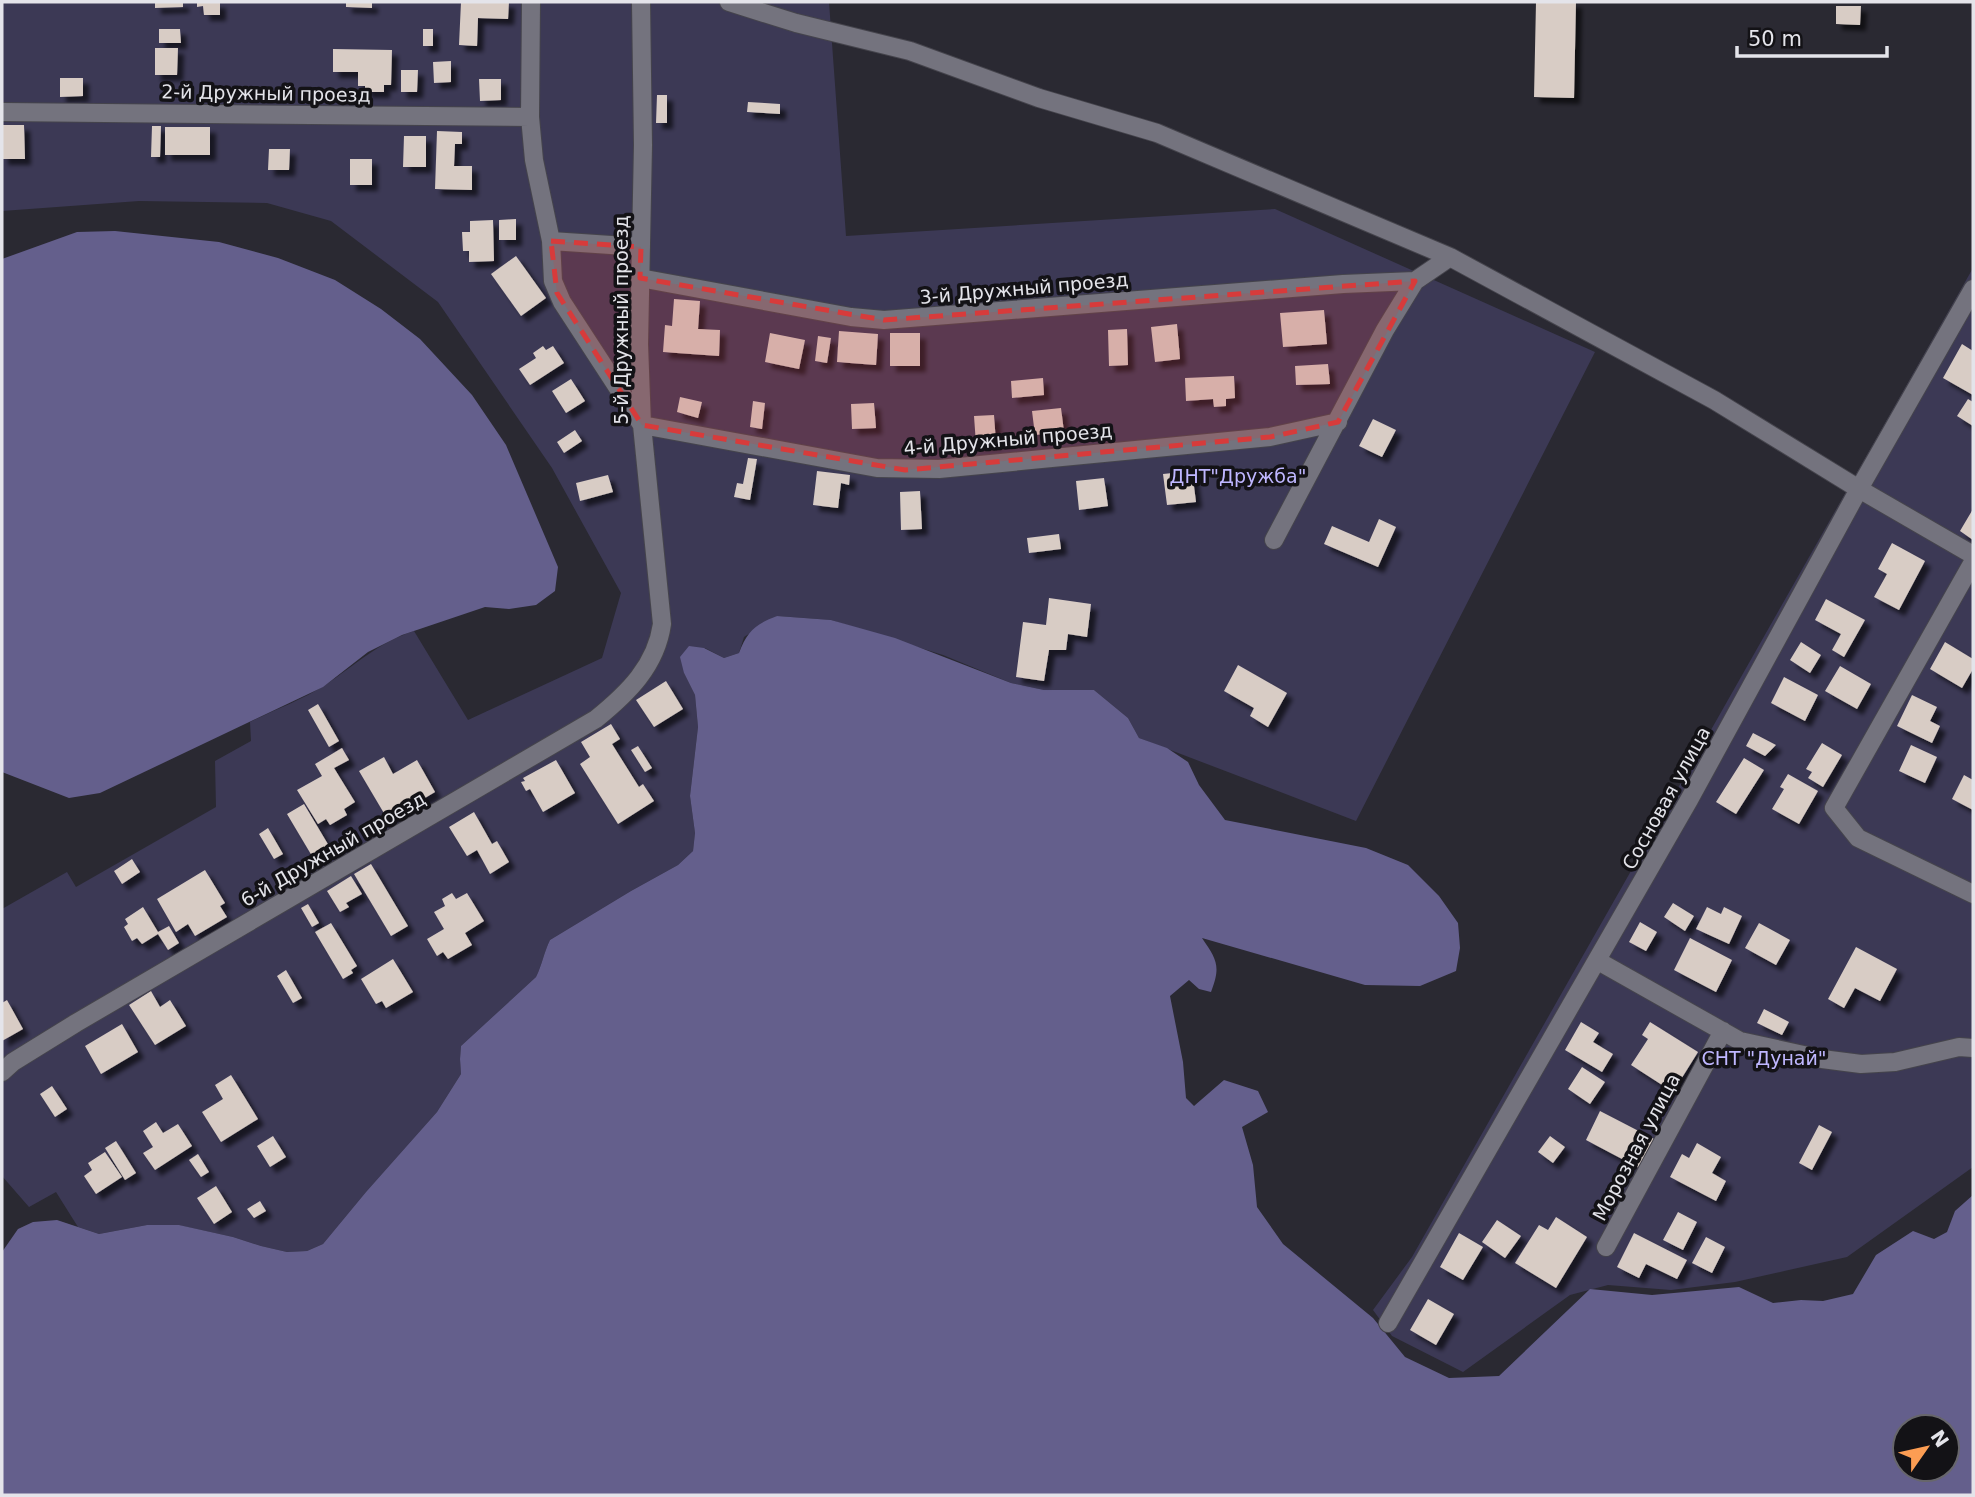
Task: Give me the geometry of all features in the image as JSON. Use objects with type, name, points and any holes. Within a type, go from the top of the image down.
[{"type":"street","points":[[531,2],[530,117],[534,160],[551,241],[553,281],[557,293],[642,425]]},
{"type":"street","name":"5-й Дружный проезд","points":[[640,2],[643,145],[640,278],[642,425],[661,603],[660,637]]},
{"type":"street","points":[[729,2],[796,23],[910,51],[1039,98],[1157,133],[1450,257],[1714,400],[1973,555]]},
{"type":"street","name":"2-й Дружный проезд","points":[[2,112],[530,117]]},
{"type":"street","points":[[551,241],[641,247]]},
{"type":"street","points":[[1274,540],[1385,330],[1415,281],[1450,257]]},
{"type":"street","name":"3-й Дружный проезд","points":[[640,278],[851,317],[884,320],[1343,284],[1415,281]]},
{"type":"street","name":"Сосновая улица","points":[[1388,1323],[1598,961],[1973,289]]},
{"type":"street","name":"4-й Дружный проезд","points":[[642,425],[877,468],[905,470],[1270,437],[1338,422]]},
{"type":"street","points":[[1973,562],[1834,808],[1858,838],[1973,894]]},
{"type":"street","name":"6-й Дружный проезд","points":[[2,1072],[13,1062],[76,1023],[596,719],[630,689],[644,672],[660,637]]},
{"type":"street","points":[[1598,961],[1740,1041],[1822,1059],[1861,1064],[1895,1062],[1959,1047],[1973,1048]]},
{"type":"street","name":"Морозная улица","points":[[1606,1247],[1723,1031]]},
{"type":"highlighted area","points":[[551,241],[641,247],[640,278],[884,320],[1415,281],[1338,422],[1270,437],[905,470],[642,425],[557,293]]},
{"type":"green space","name":"ДНТ\"Дружба\"","points":[[2,2],[829,2],[846,236],[1275,209],[1595,352],[1356,821],[1139,738],[1128,718],[1094,690],[1044,690],[1011,683],[943,655],[831,620],[777,616],[744,637],[739,653],[724,658],[705,648],[684,673],[695,695],[698,727],[690,796],[695,833],[693,851],[678,865],[550,940],[536,977],[461,1046],[461,1074],[437,1112],[323,1244],[307,1251],[287,1252],[178,1225],[147,1225],[99,1234],[78,1227],[56,1192],[29,1207],[2,1176],[2,909],[67,872],[76,887],[216,807],[215,761],[251,741],[250,722],[316,690],[389,642],[414,631],[468,720],[602,658],[621,593],[552,468],[438,302],[331,221],[267,203],[139,201],[2,211]]},
{"type":"green space","name":"СНТ \"Дунай\"","points":[[1973,268],[1973,1167],[1847,1257],[1735,1282],[1671,1290],[1608,1285],[1570,1295],[1463,1372],[1392,1336],[1373,1310],[1412,1257]]},
{"type":"shaded area","points":[[115,231],[219,242],[278,258],[335,280],[381,309],[420,339],[472,395],[506,445],[558,567],[555,591],[536,605],[509,609],[485,607],[402,635],[368,652],[323,687],[100,793],[69,798],[2,772],[2,259],[77,232]]},
{"type":"shaded area","points":[[777,616],[831,620],[895,638],[1011,683],[1044,690],[1094,690],[1128,718],[1139,738],[1167,748],[1188,762],[1199,785],[1225,820],[1366,848],[1408,865],[1439,896],[1458,923],[1460,948],[1456,971],[1420,986],[1365,985],[1202,938],[1217,969],[1211,992],[1199,989],[1189,980],[1170,996],[1183,1062],[1186,1098],[1194,1106],[1224,1080],[1258,1091],[1268,1112],[1242,1127],[1253,1165],[1257,1207],[1283,1244],[1373,1318],[1405,1357],[1449,1378],[1499,1376],[1590,1289],[1652,1295],[1739,1287],[1773,1303],[1823,1301],[1853,1294],[1876,1255],[1913,1231],[1934,1239],[1947,1232],[1955,1211],[1973,1195],[1973,1495],[2,1495],[2,1252],[18,1229],[33,1222],[57,1220],[99,1234],[147,1225],[179,1225],[287,1252],[307,1251],[323,1244],[437,1112],[461,1074],[461,1046],[536,977],[550,940],[678,865],[693,851],[695,833],[690,796],[698,727],[695,695],[684,673],[680,657],[689,646],[704,648],[724,658],[739,653],[745,639],[758,625]]},
{"type":"building","points":[[155,2],[183,2],[183,7],[155,8]]},
{"type":"building","points":[[197,2],[220,2],[220,15],[204,15],[203,6],[197,7]]},
{"type":"building","points":[[346,2],[372,2],[372,8],[346,7]]},
{"type":"building","points":[[461,2],[509,2],[508,19],[478,18],[477,46],[459,45]]},
{"type":"building","points":[[1536,2],[1576,2],[1574,98],[1534,97]]},
{"type":"building","points":[[1836,6],[1861,6],[1860,25],[1836,24]]},
{"type":"building","points":[[159,29],[180,29],[181,43],[159,43]]},
{"type":"building","points":[[423,29],[433,29],[433,46],[423,46]]},
{"type":"building","points":[[155,48],[178,48],[177,75],[155,75]]},
{"type":"building","points":[[333,49],[392,50],[391,85],[384,85],[384,92],[365,92],[365,86],[358,86],[358,72],[333,72]]},
{"type":"building","points":[[451,61],[451,82],[434,83],[433,62]]},
{"type":"building","points":[[401,70],[418,70],[417,92],[401,92]]},
{"type":"building","points":[[60,78],[83,78],[83,96],[60,97]]},
{"type":"building","points":[[479,79],[501,79],[501,100],[480,101]]},
{"type":"building","points":[[657,95],[667,95],[667,123],[656,123]]},
{"type":"building","points":[[748,102],[780,104],[780,114],[747,112]]},
{"type":"building","points":[[2,125],[24,125],[25,159],[2,159]]},
{"type":"building","points":[[152,126],[161,126],[160,157],[151,157]]},
{"type":"building","points":[[165,127],[210,127],[210,155],[165,155]]},
{"type":"building","points":[[437,131],[462,132],[462,144],[455,144],[454,166],[472,166],[472,190],[435,189]]},
{"type":"building","points":[[404,136],[426,136],[426,167],[403,167]]},
{"type":"building","points":[[269,149],[290,149],[289,170],[268,170]]},
{"type":"building","points":[[350,159],[372,159],[372,185],[350,185]]},
{"type":"building","points":[[516,219],[516,240],[499,240],[499,220]]},
{"type":"building","points":[[493,220],[494,261],[469,262],[469,251],[463,251],[462,232],[470,232],[470,221]]},
{"type":"building","points":[[516,256],[546,298],[521,316],[491,274]]},
{"type":"building","points":[[674,299],[700,301],[698,329],[720,330],[719,356],[663,352],[665,325],[672,326]]},
{"type":"building","points":[[1324,310],[1327,344],[1283,347],[1280,313]]},
{"type":"building","points":[[1177,324],[1180,359],[1155,362],[1151,327]]},
{"type":"building","points":[[1127,329],[1128,365],[1109,366],[1108,330]]},
{"type":"building","points":[[839,331],[878,334],[876,365],[837,362]]},
{"type":"building","points":[[770,333],[805,340],[799,369],[765,362]]},
{"type":"building","points":[[890,333],[920,333],[920,366],[890,366]]},
{"type":"building","points":[[818,336],[831,338],[827,363],[815,361]]},
{"type":"building","points":[[1962,344],[1973,351],[1973,395],[1943,378]]},
{"type":"building","points":[[543,346],[546,350],[553,346],[564,363],[530,385],[519,369],[536,358],[533,353]]},
{"type":"building","points":[[1328,364],[1330,384],[1296,385],[1295,366]]},
{"type":"building","points":[[1234,376],[1235,398],[1226,399],[1226,406],[1214,407],[1213,399],[1186,401],[1185,378]]},
{"type":"building","points":[[1043,378],[1044,395],[1012,398],[1011,381]]},
{"type":"building","points":[[571,379],[585,401],[566,413],[552,391]]},
{"type":"building","points":[[680,397],[702,402],[698,418],[677,412]]},
{"type":"building","points":[[1968,399],[1973,402],[1973,426],[1957,416]]},
{"type":"building","points":[[753,401],[765,403],[762,429],[750,427]]},
{"type":"building","points":[[874,403],[876,428],[852,429],[851,404]]},
{"type":"building","points":[[1061,408],[1064,432],[1035,435],[1032,411]]},
{"type":"building","points":[[994,415],[996,443],[976,444],[974,416]]},
{"type":"building","points":[[1373,419],[1396,430],[1382,457],[1359,446]]},
{"type":"building","points":[[575,430],[582,441],[564,453],[557,442]]},
{"type":"building","points":[[748,458],[757,459],[750,500],[734,497],[737,483],[743,484]]},
{"type":"building","points":[[817,471],[850,475],[849,485],[841,483],[838,508],[813,505]]},
{"type":"building","points":[[1192,471],[1196,502],[1167,505],[1163,474]]},
{"type":"building","points":[[608,475],[613,492],[580,501],[576,483]]},
{"type":"building","points":[[1104,478],[1108,506],[1079,510],[1076,481]]},
{"type":"building","points":[[920,491],[922,529],[901,530],[900,492]]},
{"type":"building","points":[[1973,509],[1973,540],[1960,531]]},
{"type":"building","points":[[1379,519],[1396,527],[1378,567],[1324,544],[1332,526],[1369,542]]},
{"type":"building","points":[[1059,534],[1061,549],[1029,553],[1027,538]]},
{"type":"building","points":[[1892,543],[1925,561],[1899,610],[1874,597],[1887,574],[1878,569]]},
{"type":"building","points":[[1049,598],[1091,604],[1087,637],[1068,634],[1066,650],[1049,650],[1044,681],[1016,677],[1023,622],[1046,625]]},
{"type":"building","points":[[1826,599],[1865,620],[1844,657],[1832,650],[1841,634],[1815,620]]},
{"type":"building","points":[[1801,642],[1821,655],[1810,673],[1790,660]]},
{"type":"building","points":[[1945,642],[1973,659],[1973,669],[1962,688],[1930,669]]},
{"type":"building","points":[[1238,665],[1287,693],[1268,727],[1250,716],[1254,708],[1224,691]]},
{"type":"building","points":[[1840,666],[1871,684],[1857,709],[1825,691]]},
{"type":"building","points":[[1784,677],[1818,695],[1805,721],[1771,703]]},
{"type":"building","points":[[666,681],[683,709],[654,727],[636,700]]},
{"type":"building","points":[[1912,695],[1937,707],[1930,721],[1940,726],[1932,743],[1897,726]]},
{"type":"building","points":[[318,704],[339,741],[329,747],[308,710]]},
{"type":"building","points":[[611,724],[620,739],[612,744],[639,787],[643,784],[654,801],[618,824],[580,764],[590,757],[581,742]]},
{"type":"building","points":[[1753,733],[1776,745],[1765,756],[1746,746]]},
{"type":"building","points":[[1822,743],[1842,755],[1823,787],[1808,778],[1812,772],[1806,769]]},
{"type":"building","points":[[1911,745],[1937,757],[1925,783],[1899,771]]},
{"type":"building","points":[[638,746],[652,768],[645,772],[631,750]]},
{"type":"building","points":[[342,748],[349,760],[334,768],[355,802],[344,809],[347,815],[330,825],[326,819],[318,824],[297,790],[322,776],[315,764]]},
{"type":"building","points":[[384,757],[393,774],[417,760],[435,792],[388,820],[359,771]]},
{"type":"building","points":[[1744,758],[1764,770],[1736,814],[1716,802]]},
{"type":"building","points":[[556,760],[575,793],[543,812],[530,789],[526,791],[521,782],[525,781],[523,778]]},
{"type":"building","points":[[1788,774],[1818,791],[1799,824],[1772,809],[1784,789],[1780,787]]},
{"type":"building","points":[[1964,775],[1973,780],[1973,810],[1952,799]]},
{"type":"building","points":[[304,804],[329,846],[312,856],[287,814]]},
{"type":"building","points":[[474,812],[492,844],[497,841],[509,862],[490,874],[477,850],[467,856],[449,827]]},
{"type":"building","points":[[268,828],[283,854],[274,859],[259,834]]},
{"type":"building","points":[[132,859],[140,872],[122,884],[114,871]]},
{"type":"building","points":[[371,864],[408,926],[391,936],[354,874]]},
{"type":"building","points":[[205,870],[225,903],[220,906],[227,917],[195,936],[188,924],[176,932],[157,899]]},
{"type":"building","points":[[351,876],[362,894],[346,903],[349,907],[340,912],[327,891]]},
{"type":"building","points":[[452,893],[456,899],[467,893],[484,921],[465,933],[472,945],[448,959],[443,952],[437,956],[427,939],[444,929],[434,912],[445,906],[442,899]]},
{"type":"building","points":[[1673,903],[1694,916],[1685,931],[1664,917]]},
{"type":"building","points":[[308,904],[319,923],[312,927],[301,908]]},
{"type":"building","points":[[143,907],[158,932],[169,926],[179,943],[168,950],[158,934],[142,944],[137,938],[132,941],[124,927],[128,924],[125,919]]},
{"type":"building","points":[[1707,907],[1721,914],[1724,907],[1742,916],[1729,944],[1696,929]]},
{"type":"building","points":[[1640,922],[1657,932],[1646,951],[1629,942]]},
{"type":"building","points":[[331,923],[357,966],[351,970],[353,973],[343,979],[315,932]]},
{"type":"building","points":[[1759,923],[1790,940],[1776,965],[1745,948]]},
{"type":"building","points":[[1690,938],[1732,960],[1716,992],[1674,970]]},
{"type":"building","points":[[1856,947],[1897,969],[1880,1001],[1855,988],[1844,1008],[1828,999]]},
{"type":"building","points":[[393,959],[413,992],[386,1008],[382,1001],[376,1004],[361,979]]},
{"type":"building","points":[[286,970],[302,998],[293,1003],[277,976]]},
{"type":"building","points":[[151,991],[160,1007],[170,1000],[186,1026],[155,1045],[129,1005]]},
{"type":"building","points":[[7,1000],[23,1029],[2,1041],[2,1003]]},
{"type":"building","points":[[1764,1009],[1789,1022],[1782,1035],[1757,1023]]},
{"type":"building","points":[[1581,1022],[1599,1033],[1593,1042],[1613,1054],[1602,1072],[1565,1050]]},
{"type":"building","points":[[1650,1022],[1698,1052],[1673,1092],[1631,1065],[1648,1039],[1642,1035]]},
{"type":"building","points":[[122,1024],[138,1052],[101,1074],[85,1046]]},
{"type":"building","points":[[1582,1067],[1605,1082],[1590,1104],[1568,1089]]},
{"type":"building","points":[[231,1075],[258,1119],[221,1142],[202,1112],[223,1099],[215,1085]]},
{"type":"building","points":[[52,1086],[67,1109],[55,1117],[40,1094]]},
{"type":"building","points":[[1600,1111],[1656,1140],[1641,1169],[1586,1140]]},
{"type":"building","points":[[156,1122],[163,1133],[178,1124],[192,1146],[155,1170],[143,1153],[153,1147],[143,1131]]},
{"type":"building","points":[[1819,1125],[1832,1132],[1812,1170],[1799,1163]]},
{"type":"building","points":[[273,1136],[286,1157],[270,1167],[257,1146]]},
{"type":"building","points":[[1550,1136],[1565,1147],[1553,1163],[1538,1152]]},
{"type":"building","points":[[116,1141],[136,1173],[125,1180],[105,1148]]},
{"type":"building","points":[[1697,1143],[1721,1157],[1712,1173],[1726,1181],[1716,1201],[1670,1177],[1682,1154],[1689,1158]]},
{"type":"building","points":[[105,1152],[122,1177],[96,1194],[84,1176],[92,1170],[88,1163]]},
{"type":"building","points":[[198,1154],[209,1172],[201,1177],[189,1160]]},
{"type":"building","points":[[216,1186],[232,1212],[214,1224],[197,1198]]},
{"type":"building","points":[[260,1201],[266,1211],[254,1218],[247,1209]]},
{"type":"building","points":[[1678,1212],[1697,1222],[1683,1250],[1663,1240]]},
{"type":"building","points":[[1556,1217],[1587,1237],[1556,1288],[1515,1263],[1539,1225],[1548,1230]]},
{"type":"building","points":[[1497,1220],[1521,1236],[1505,1258],[1482,1242]]},
{"type":"building","points":[[1459,1233],[1483,1247],[1463,1280],[1440,1267]]},
{"type":"building","points":[[1634,1233],[1687,1260],[1677,1279],[1646,1264],[1639,1278],[1617,1267]]},
{"type":"building","points":[[1706,1237],[1725,1247],[1712,1273],[1692,1263]]},
{"type":"building","points":[[1428,1299],[1454,1314],[1436,1345],[1410,1330]]}]
